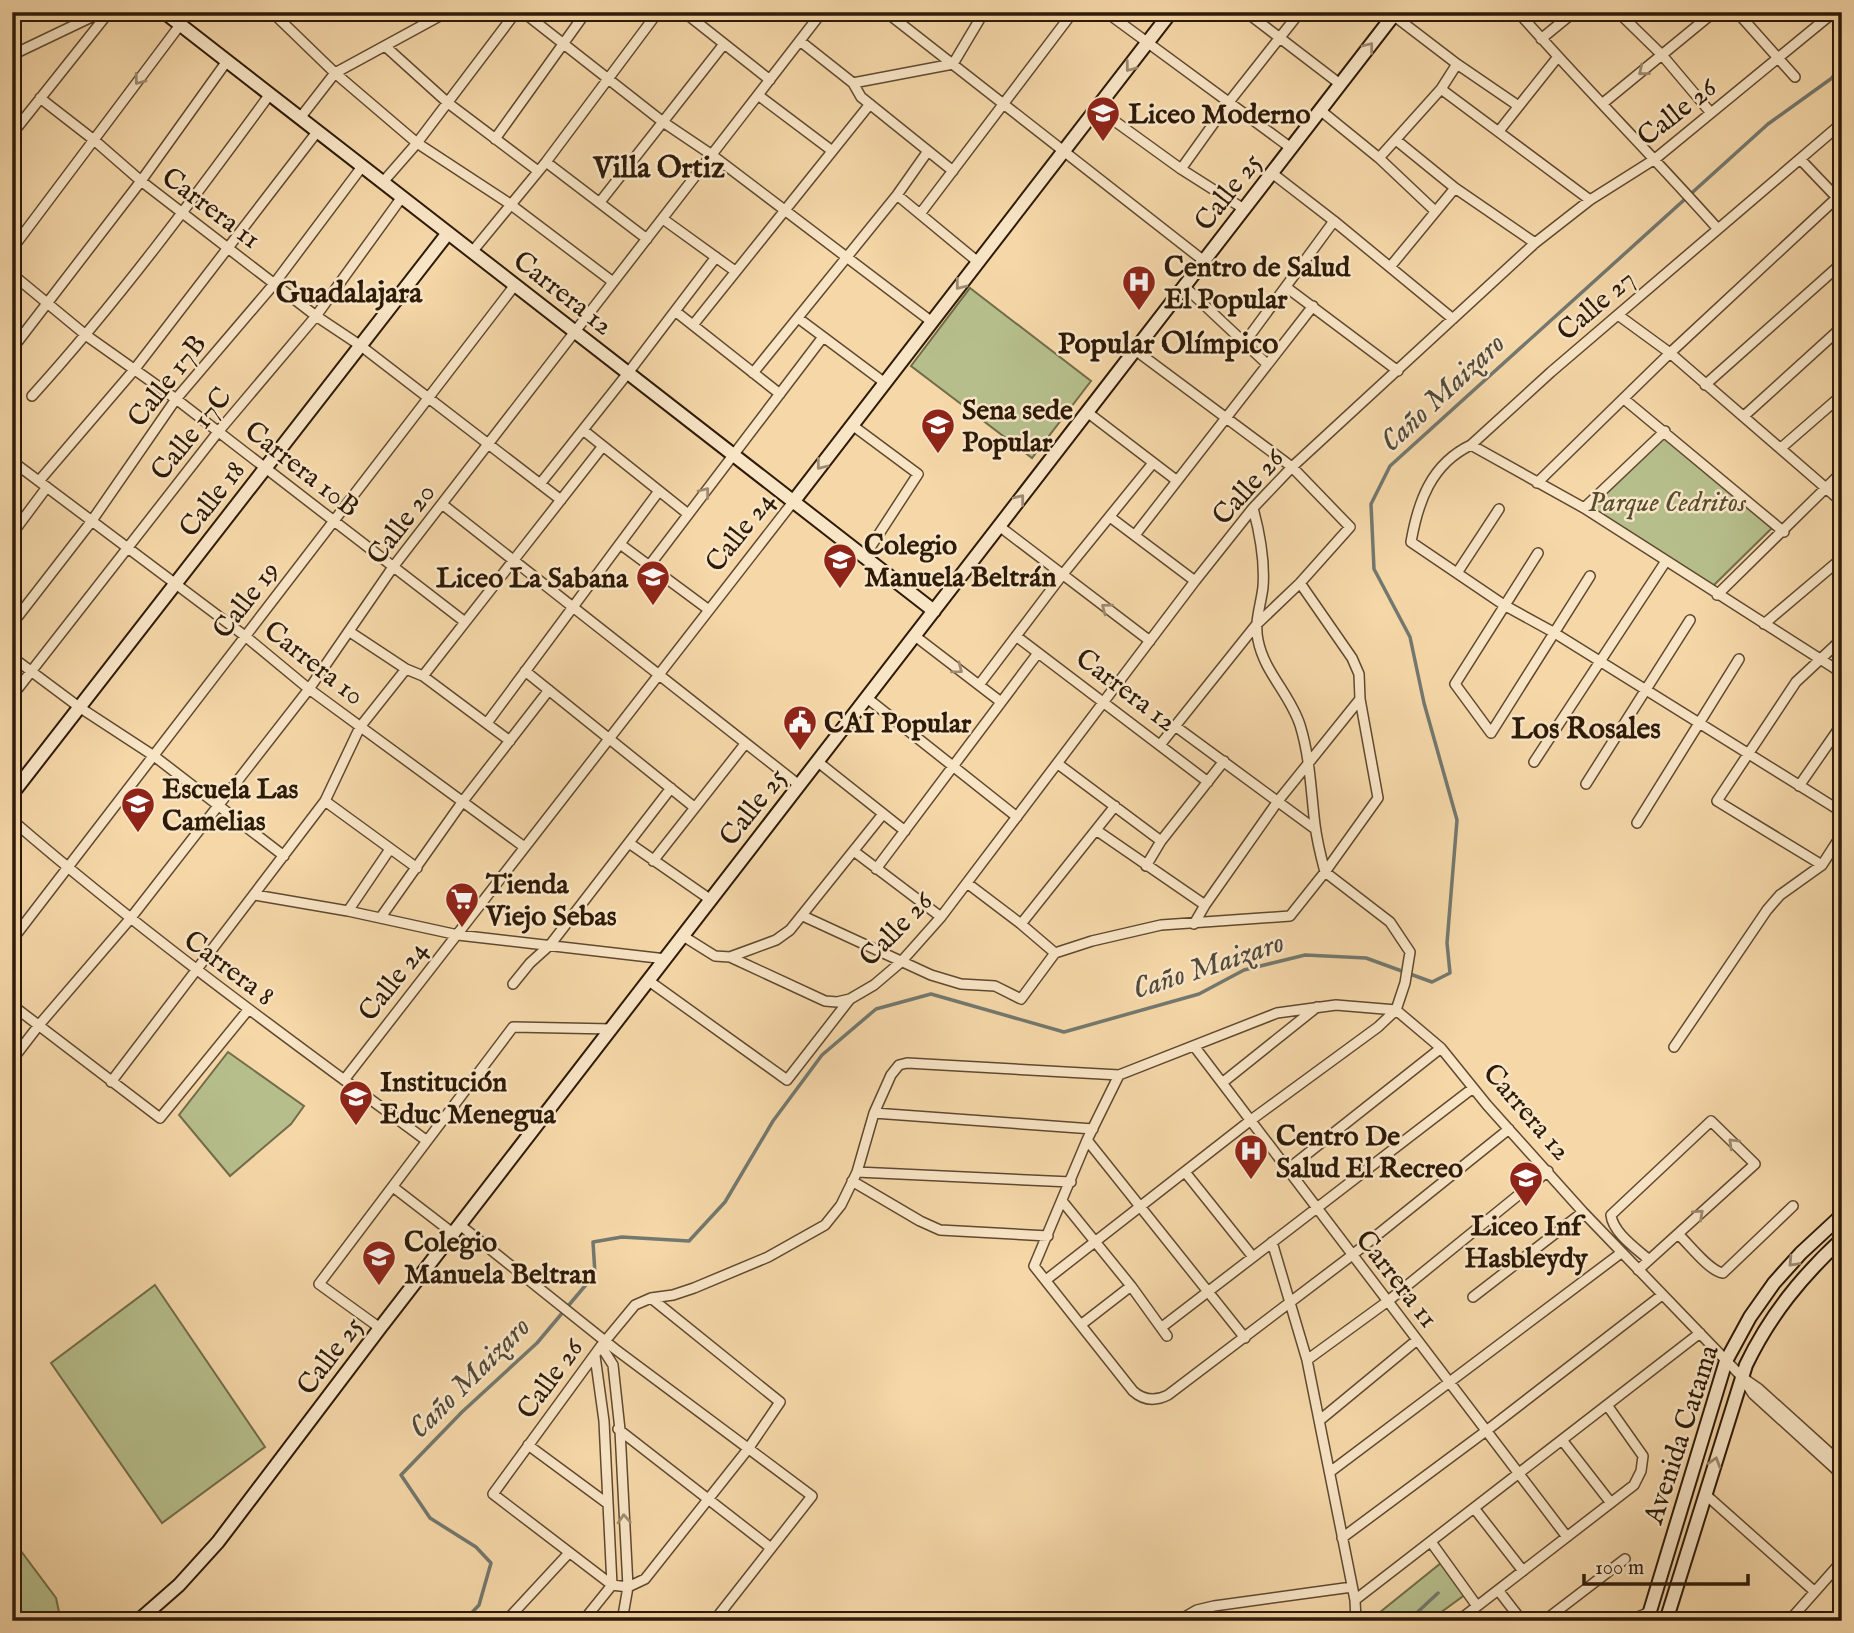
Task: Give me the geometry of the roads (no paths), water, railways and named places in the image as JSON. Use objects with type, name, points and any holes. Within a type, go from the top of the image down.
[{"type":"street","points":[[12,55],[102,12]]},
{"type":"street","points":[[12,134],[109,12]]},
{"type":"street","name":"Carrera 12","points":[[164,12],[361,168],[383,182],[934,611]]},
{"type":"street","points":[[300,118],[335,73],[447,12]]},
{"type":"street","points":[[383,182],[417,143],[516,12]]},
{"type":"street","points":[[523,12],[663,122],[712,155],[932,322]]},
{"type":"street","points":[[495,139],[586,12]]},
{"type":"street","points":[[472,252],[546,162],[658,12]]},
{"type":"street","points":[[684,12],[770,80]]},
{"type":"street","name":"Calle 20","points":[[12,1060],[130,919],[309,689],[393,567],[822,12]]},
{"type":"street","points":[[886,12],[1204,261]]},
{"type":"street","points":[[899,22],[906,12]]},
{"type":"street","points":[[853,83],[953,64],[984,12]]},
{"type":"street","points":[[920,214],[1073,12]]},
{"type":"street","points":[[1106,12],[1291,148]]},
{"type":"street","name":"Calle 24","points":[[344,1080],[1171,12]]},
{"type":"street","points":[[1246,12],[1340,84]]},
{"type":"street","points":[[1181,169],[1229,102],[1300,12]]},
{"type":"street","points":[[1518,12],[1557,58],[1655,159],[1717,228]]},
{"type":"street","points":[[1541,39],[1574,12]]},
{"type":"street","points":[[1618,12],[1662,55],[1712,113]]},
{"type":"street","points":[[1602,104],[1714,12]]},
{"type":"street","points":[[1737,12],[1795,77]]},
{"type":"street","name":"Calle 26","points":[[649,981],[787,1080],[850,999],[874,985],[901,962],[941,917],[1195,581],[1253,508],[1292,467],[1535,243],[1590,200],[1655,159],[1834,12]]},
{"type":"street","points":[[276,13],[335,73],[417,143],[510,204],[614,282]]},
{"type":"street","points":[[1395,14],[1457,64],[1517,106]]},
{"type":"street","name":"Calle 25","points":[[138,1621],[179,1585],[218,1542],[380,1328],[1395,14]]},
{"type":"street","points":[[12,249],[180,25]]},
{"type":"street","points":[[800,41],[853,83],[861,97],[953,171]]},
{"type":"street","points":[[600,202],[724,44]]},
{"type":"street","points":[[385,46],[448,103],[538,171]]},
{"type":"street","points":[[1499,131],[1557,58]]},
{"type":"street","points":[[12,349],[141,181],[226,61]]},
{"type":"street","points":[[1379,158],[1441,89],[1457,64]]},
{"type":"street","points":[[1441,89],[1590,200]]},
{"type":"street","points":[[32,396],[86,336],[184,213],[270,94]]},
{"type":"street","points":[[758,95],[831,150]]},
{"type":"street","name":"Carrera 11","points":[[40,98],[141,181],[274,284],[360,346],[561,500]]},
{"type":"street","points":[[693,325],[870,104]]},
{"type":"street","points":[[1098,108],[1181,169],[1244,209]]},
{"type":"street","points":[[1320,110],[1379,158],[1435,211]]},
{"type":"street","name":"Calle 27","points":[[1457,573],[1411,542],[1416,513],[1429,483],[1443,464],[1471,445],[1551,372],[1842,123]]},
{"type":"street","points":[[39,481],[134,370],[317,132]]},
{"type":"street","points":[[1396,140],[1455,188],[1535,243]]},
{"type":"street","points":[[754,373],[897,195],[928,151]]},
{"type":"street","points":[[1538,483],[1670,353],[1840,198],[1800,159]]},
{"type":"street","points":[[546,162],[647,239]]},
{"type":"street","name":"Calle 17B","points":[[12,624],[91,522],[176,399],[274,284],[361,168]]},
{"type":"street","points":[[1272,173],[1334,220],[1454,319]]},
{"type":"street","points":[[1390,267],[1455,188]]},
{"type":"street","points":[[897,195],[978,262]]},
{"type":"street","name":"Calle 17C","points":[[12,696],[218,432],[316,316],[402,197]]},
{"type":"street","points":[[663,219],[735,271]]},
{"type":"street","points":[[1244,342],[1334,220]]},
{"type":"street","name":"Calle 18","points":[[12,794],[448,233]]},
{"type":"street","points":[[540,484],[716,257]]},
{"type":"street","points":[[1705,385],[1842,262]]},
{"type":"street","name":"Carrera 10B","points":[[12,274],[86,336],[176,399],[465,622]]},
{"type":"street","name":"Calle 19","points":[[12,940],[515,285]]},
{"type":"street","points":[[1184,286],[1267,365]]},
{"type":"street","points":[[1286,287],[1398,371]]},
{"type":"street","points":[[1135,535],[1313,306]]},
{"type":"street","points":[[675,311],[780,394]]},
{"type":"street","points":[[1618,316],[1670,353],[1842,502]]},
{"type":"street","points":[[799,318],[885,383]]},
{"type":"street","points":[[1744,416],[1842,327]]},
{"type":"street","points":[[649,566],[823,337]]},
{"type":"street","points":[[1135,350],[1292,467],[1350,527],[1300,583],[1256,625],[1160,745]]},
{"type":"street","points":[[1780,448],[1842,395]]},
{"type":"street","points":[[1624,399],[1784,531]]},
{"type":"street","points":[[1087,412],[1176,480]]},
{"type":"street","points":[[852,425],[918,474],[864,556]]},
{"type":"street","points":[[583,430],[688,514]]},
{"type":"street","points":[[1584,508],[1664,431]]},
{"type":"street","points":[[1471,445],[1584,508],[1842,673]]},
{"type":"street","points":[[423,676],[603,446]]},
{"type":"street","name":"Carrera 10","points":[[12,461],[245,636],[309,689],[523,846]]},
{"type":"street","points":[[979,685],[1063,574],[1153,463]]},
{"type":"street","points":[[1717,595],[1842,472]]},
{"type":"street","points":[[12,534],[47,487]]},
{"type":"street","points":[[486,723],[659,491]]},
{"type":"street","points":[[442,504],[799,786]]},
{"type":"street","points":[[1046,1280],[1251,1120],[1378,1027],[1396,1010],[1401,997],[1410,952],[1390,922],[1325,872],[1315,829],[1308,765],[1296,714],[1265,663],[1258,642],[1256,625],[1263,568],[1253,508]]},
{"type":"street","points":[[1499,509],[1457,573],[1504,605],[1599,660],[1842,812]]},
{"type":"street","points":[[1110,517],[1195,581]]},
{"type":"street","points":[[999,526],[1150,641]]},
{"type":"street","points":[[620,544],[709,610]]},
{"type":"street","points":[[1538,553],[1455,684],[1491,733],[1590,576]]},
{"type":"street","points":[[1764,625],[1842,558]]},
{"type":"street","points":[[1534,762],[1666,561]]},
{"type":"street","points":[[803,916],[943,979],[961,984],[995,986],[1021,999],[1055,953],[1126,932],[1161,925],[1290,916],[1378,798],[1356,666],[1300,583]]},
{"type":"street","points":[[1586,784],[1690,620]]},
{"type":"street","points":[[350,632],[406,669],[423,676],[510,741]]},
{"type":"street","points":[[915,636],[1001,702]]},
{"type":"street","name":"Carrera 12","points":[[1016,636],[1208,782]]},
{"type":"street","points":[[1822,865],[1717,800],[1796,682],[1842,639]]},
{"type":"street","points":[[876,869],[1038,653]]},
{"type":"street","points":[[12,657],[79,707],[154,756],[284,856]]},
{"type":"street","points":[[1637,823],[1739,659]]},
{"type":"street","points":[[111,1082],[325,801],[360,727],[406,669]]},
{"type":"street","points":[[526,671],[694,807]]},
{"type":"street","points":[[381,918],[463,801],[549,690]]},
{"type":"street","points":[[867,698],[1017,817]]},
{"type":"street","points":[[1194,924],[1278,802],[1360,699]]},
{"type":"street","points":[[1800,786],[1842,724]]},
{"type":"street","points":[[1175,726],[1315,829]]},
{"type":"street","points":[[653,861],[745,744]]},
{"type":"street","points":[[1146,866],[1161,841],[1224,761]]},
{"type":"street","points":[[818,762],[905,831]]},
{"type":"street","points":[[1058,764],[1161,841]]},
{"type":"street","points":[[513,984],[530,963],[550,945],[671,788]]},
{"type":"street","points":[[325,801],[417,868]]},
{"type":"street","points":[[1021,924],[1115,807]]},
{"type":"street","points":[[730,957],[776,940],[790,930],[883,814]]},
{"type":"street","name":"Carrera 8","points":[[12,820],[130,919],[248,1010],[427,1141]]},
{"type":"street","points":[[1096,830],[1205,905]]},
{"type":"street","points":[[1674,1047],[1767,910],[1780,895],[1822,865],[1842,834]]},
{"type":"street","points":[[629,843],[711,900]]},
{"type":"street","points":[[348,911],[390,849]]},
{"type":"street","points":[[855,852],[941,917]]},
{"type":"street","points":[[967,883],[1055,953]]},
{"type":"street","points":[[255,895],[348,911],[458,935],[666,959]]},
{"type":"street","points":[[683,936],[715,956],[730,957],[825,1000],[837,1002],[850,999]]},
{"type":"street","points":[[12,1005],[160,1118],[248,1010]]},
{"type":"street","points":[[1396,1010],[1352,1005],[1319,1006],[1262,1018],[1119,1075],[1087,1140],[1034,1266],[1133,1391],[1148,1399],[1168,1395],[1351,1256],[1509,1129]]},
{"type":"street","points":[[1222,1083],[1319,1006]]},
{"type":"street","name":"Carrera 12","points":[[1396,1010],[1441,1048],[1583,1212],[1742,1377],[1753,1394],[1840,1466]]},
{"type":"street","points":[[380,1328],[319,1284],[513,1027],[612,1029]]},
{"type":"street","name":"Carrera 11","points":[[1194,1046],[1567,1537]]},
{"type":"street","points":[[1287,1169],[1441,1048]]},
{"type":"street","name":"Calle 26","points":[[568,1553],[493,1494],[600,1348],[635,1305],[651,1298],[694,1288],[768,1257],[825,1225],[835,1214],[855,1177],[874,1113],[899,1065],[907,1063],[1119,1075]]},
{"type":"street","points":[[1162,1327],[1474,1088]]},
{"type":"street","points":[[874,1113],[1093,1129]]},
{"type":"street","points":[[1638,1270],[1755,1164],[1711,1121],[1611,1215],[1611,1221],[1619,1231],[1649,1260]]},
{"type":"street","points":[[1087,1140],[1245,1338]]},
{"type":"street","points":[[1307,1360],[1388,1301],[1548,1171]]},
{"type":"street","points":[[1185,1172],[1253,1256]]},
{"type":"street","points":[[855,1177],[1071,1182]]},
{"type":"street","points":[[855,1177],[920,1221],[940,1230],[1048,1236]]},
{"type":"street","points":[[393,1187],[536,1284],[578,1319],[613,1365],[620,1430],[628,1587],[622,1621]]},
{"type":"street","points":[[1063,1202],[1131,1286],[1167,1336]]},
{"type":"street","points":[[1678,1234],[1710,1267],[1723,1273],[1793,1206]]},
{"type":"street","points":[[1473,1297],[1583,1212]]},
{"type":"street","name":"Avenida Catama","points":[[1648,1616],[1726,1361],[1750,1317],[1774,1283],[1842,1214]]},
{"type":"street","points":[[1272,1242],[1307,1360],[1355,1600],[1356,1621]]},
{"type":"street","name":"Avenida Catama","points":[[1669,1618],[1742,1377],[1759,1339],[1784,1300],[1840,1244]]},
{"type":"street","points":[[1330,1472],[1622,1253]]},
{"type":"street","points":[[1082,1324],[1131,1286]]},
{"type":"street","points":[[1342,1538],[1662,1295]]},
{"type":"street","points":[[506,1621],[568,1553],[612,1585],[628,1587],[645,1579],[748,1449],[779,1402],[651,1298]]},
{"type":"street","points":[[1355,1600],[1700,1333]]},
{"type":"street","points":[[1320,1420],[1418,1340]]},
{"type":"street","points":[[583,1621],[612,1585],[600,1348]]},
{"type":"street","points":[[600,1348],[812,1496],[714,1621]]},
{"type":"street","points":[[1458,1621],[1634,1485],[1641,1471],[1643,1457],[1607,1405]]},
{"type":"street","points":[[604,1420],[771,1548]]},
{"type":"street","points":[[1562,1440],[1611,1503]]},
{"type":"street","points":[[528,1446],[608,1504]]},
{"type":"street","points":[[1705,1494],[1814,1591]]},
{"type":"street","points":[[1474,1508],[1523,1571]]},
{"type":"street","points":[[1430,1542],[1477,1606]]},
{"type":"street","points":[[1544,1621],[1625,1559]]},
{"type":"street","points":[[1789,1621],[1842,1560]]},
{"type":"street","points":[[1182,1620],[1197,1610],[1214,1606],[1352,1587]]},
{"type":"street","points":[[1498,1590],[1522,1621]]},
{"type":"street","points":[[1628,1621],[1648,1616]]},
{"type":"waterway","name":"Caño Maizaro","points":[[464,1621],[479,1605],[491,1563],[476,1547],[430,1518],[401,1475],[462,1412],[537,1343],[595,1274],[593,1242],[622,1237],[689,1241],[725,1202],[773,1121],[822,1055],[876,1009],[931,994],[1064,1032],[1199,994],[1244,970],[1305,955],[1366,958],[1432,982],[1450,973],[1447,943],[1457,820],[1424,703],[1410,637],[1374,569],[1371,504],[1390,466],[1768,124],[1832,78],[1842,60]]},
{"type":"waterway","points":[[1408,1621],[1438,1593]]},
{"type":"place","name":"Liceo Moderno","points":[[1103,143]]},
{"type":"place","name":"Centro de Salud El Popular","points":[[1139,312]]},
{"type":"place","name":"Sena sede Popular","points":[[938,455]]},
{"type":"place","name":"Colegio Manuela Beltrán","points":[[840,590]]},
{"type":"place","name":"Liceo La Sabana","points":[[653,607]]},
{"type":"place","name":"CAI Popular","points":[[800,752]]},
{"type":"place","name":"Escuela Las Camelias","points":[[138,834]]},
{"type":"place","name":"Tienda Viejo Sebas","points":[[462,929]]},
{"type":"place","name":"Institución Educ Menegua","points":[[356,1127]]},
{"type":"place","name":"Centro De Salud El Recreo","points":[[1251,1181]]},
{"type":"place","name":"Liceo Inf Hasbleydy","points":[[1526,1208]]},
{"type":"place","name":"Colegio Manuela Beltran","points":[[379,1287]]},
{"type":"district","name":"Villa Ortiz","points":[[659,167]]},
{"type":"district","name":"Guadalajara","points":[[349,292]]},
{"type":"district","name":"Popular Olímpico","points":[[1168,343]]},
{"type":"district","name":"Los Rosales","points":[[1586,728]]},
{"type":"park label","name":"Parque Cedritos","points":[[1667,501]]}]
